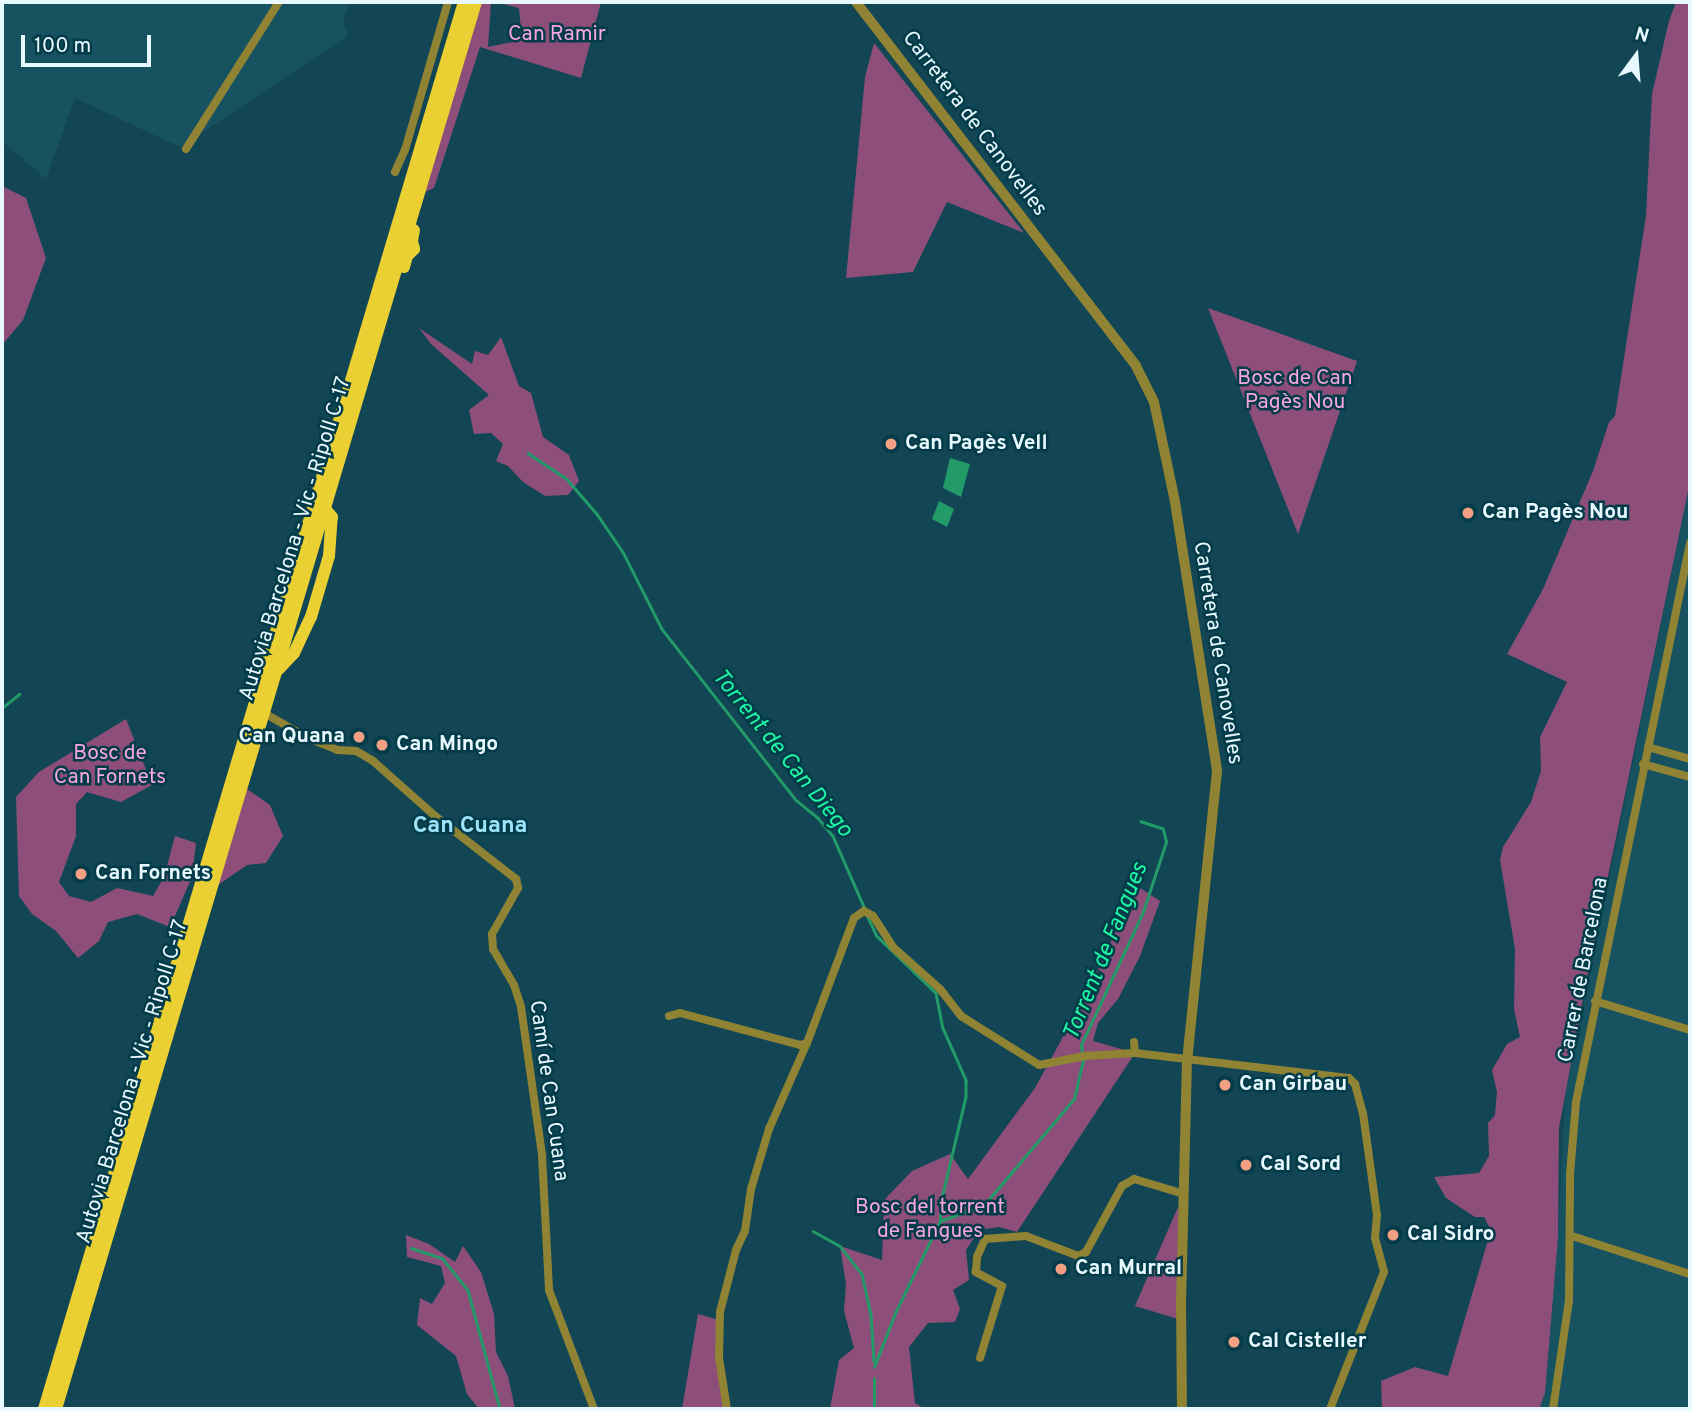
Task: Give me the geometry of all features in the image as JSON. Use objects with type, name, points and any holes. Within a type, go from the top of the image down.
[{"type":"highway","name":"Autovia Barcelona - Vic - Ripoll C-17","points":[[44,1409],[464,2]]},
{"type":"highway","name":"Autovia Barcelona - Vic - Ripoll C-17","points":[[55,1409],[276,672],[294,653],[311,617],[329,556],[332,517],[325,509],[385,305],[398,285],[407,256],[414,249],[412,241],[421,202],[419,190],[476,2]]},
{"type":"street","points":[[186,149],[279,2]]},
{"type":"street","points":[[395,172],[405,150],[449,2]]},
{"type":"street","name":"Carretera de Canovelles","points":[[856,2],[1136,366],[1154,402],[1175,502],[1217,771],[1215,814],[1187,1059],[1182,1409]]},
{"type":"street","name":"Carrer de Barcelona","points":[[1553,1409],[1569,1300],[1572,1236],[1570,1174],[1576,1102],[1690,542]]},
{"type":"street","name":"Camí de Can Cuana","points":[[264,713],[309,738],[345,753],[356,751],[373,761],[435,816],[516,879],[518,888],[492,934],[493,948],[514,985],[521,1007],[542,1155],[549,1290],[594,1409]]},
{"type":"street","points":[[1648,747],[1690,759]]},
{"type":"street","points":[[1643,764],[1690,776]]},
{"type":"street","points":[[727,1409],[719,1358],[720,1312],[736,1250],[745,1231],[751,1189],[769,1129],[807,1043],[853,920],[864,911],[873,916],[894,948],[940,989],[961,1016],[1040,1065],[1082,1056],[1135,1053],[1349,1079],[1355,1084],[1363,1113],[1377,1215],[1375,1238],[1384,1272],[1330,1409]]},
{"type":"street","points":[[1595,1001],[1690,1030]]},
{"type":"street","points":[[669,1016],[680,1013],[800,1045],[807,1043]]},
{"type":"street","points":[[1134,1042],[1135,1053]]},
{"type":"street","points":[[980,1358],[1002,1286],[976,1272],[977,1257],[985,1239],[1026,1236],[1078,1256],[1086,1252],[1122,1186],[1134,1179],[1184,1194]]},
{"type":"street","points":[[1572,1236],[1690,1274]]},
{"type":"shaded area","points":[[2,2],[350,2],[343,21],[348,36],[180,147],[75,98],[46,179],[2,141]]},
{"type":"shaded area","points":[[950,458],[970,464],[961,497],[943,488]]},
{"type":"shaded area","points":[[1690,482],[1690,1409],[1539,1409],[1545,1393],[1558,1238],[1565,1096]]},
{"type":"shaded area","points":[[939,501],[954,509],[947,527],[932,519]]},
{"type":"green space","name":"Can Ramir","points":[[481,2],[491,2],[488,47],[522,40],[519,8],[496,2],[601,2],[581,78],[480,47],[434,188],[425,192]]},
{"type":"green space","points":[[1676,2],[1690,2],[1690,482],[1587,977],[1559,1128],[1558,1238],[1545,1393],[1539,1409],[1382,1409],[1381,1381],[1415,1367],[1448,1376],[1491,1230],[1484,1217],[1475,1217],[1446,1198],[1434,1177],[1479,1173],[1489,1156],[1488,1123],[1495,1115],[1497,1092],[1492,1070],[1507,1044],[1520,1037],[1514,1009],[1515,949],[1500,860],[1503,847],[1531,802],[1541,771],[1540,737],[1567,682],[1507,654],[1543,589],[1593,471],[1609,422],[1615,416],[1646,216],[1652,94]]},
{"type":"green space","points":[[874,43],[1024,233],[947,202],[913,272],[846,278],[865,77]]},
{"type":"green space","points":[[2,186],[26,198],[46,258],[23,320],[2,345]]},
{"type":"green space","name":"Bosc de Can Pagès Nou","points":[[1208,308],[1357,361],[1298,534]]},
{"type":"green space","points":[[419,328],[472,364],[475,351],[488,355],[501,337],[519,386],[531,393],[543,437],[569,455],[579,481],[568,495],[545,496],[523,482],[508,466],[496,461],[503,444],[491,433],[474,434],[469,410],[489,395],[431,344]]},
{"type":"green space","name":"Bosc de Can Fornets","points":[[126,719],[152,785],[121,802],[87,792],[76,804],[76,836],[59,882],[69,896],[91,902],[117,888],[153,896],[164,877],[175,836],[196,843],[192,877],[170,927],[137,914],[108,922],[99,941],[78,958],[56,931],[32,914],[19,896],[16,797],[39,772]]},
{"type":"green space","points":[[247,789],[270,805],[283,836],[266,863],[247,865],[218,885]]},
{"type":"green space","name":"Bosc del torrent de Fangues","points":[[1137,886],[1160,901],[1140,956],[1118,999],[1098,1023],[1093,1041],[1135,1053],[1017,1232],[999,1227],[979,1230],[966,1250],[969,1280],[953,1290],[960,1309],[955,1322],[928,1323],[909,1347],[915,1403],[925,1409],[830,1409],[839,1360],[854,1348],[844,1311],[846,1284],[840,1246],[882,1260],[884,1200],[912,1171],[950,1154],[968,1179],[1035,1088],[1087,993]]},
{"type":"green space","points":[[1178,1207],[1178,1319],[1135,1306]]},
{"type":"green space","points":[[406,1235],[429,1244],[455,1262],[463,1246],[481,1272],[494,1314],[496,1352],[508,1376],[515,1409],[479,1409],[467,1394],[456,1356],[417,1325],[420,1298],[432,1304],[445,1283],[441,1266],[407,1257]]},
{"type":"green space","points":[[698,1314],[719,1320],[727,1409],[682,1409]]},
{"type":"waterway","name":"Torrent de Can Diego","points":[[528,453],[567,479],[597,514],[623,552],[662,629],[796,800],[818,818],[833,836],[865,909]]},
{"type":"waterway","points":[[2,708],[19,694]]},
{"type":"waterway","name":"Torrent de Fangues","points":[[874,1367],[896,1311],[940,1221],[984,1205],[1074,1099],[1083,1061],[1081,1045],[1143,912],[1166,842],[1163,829],[1141,822]]},
{"type":"waterway","name":"Torrent de Can Diego","points":[[867,915],[877,936],[936,993],[943,1028],[966,1080],[966,1097],[943,1194],[940,1221]]},
{"type":"waterway","points":[[813,1231],[840,1246],[862,1274],[871,1315],[874,1361]]},
{"type":"waterway","points":[[411,1248],[442,1258],[468,1290],[500,1409]]},
{"type":"waterway","name":"Torrent de Fangues","points":[[874,1379],[874,1409]]},
{"type":"place","name":"Can Pagès Vell","points":[[891,444]]},
{"type":"place","name":"Can Pagès Nou","points":[[1468,513]]},
{"type":"place","name":"Can Quana","points":[[359,737]]},
{"type":"place","name":"Can Mingo","points":[[382,745]]},
{"type":"place","name":"Can Fornets","points":[[81,874]]},
{"type":"place","name":"Can Girbau","points":[[1225,1085]]},
{"type":"place","name":"Cal Sord","points":[[1246,1165]]},
{"type":"place","name":"Cal Sidro","points":[[1393,1235]]},
{"type":"place","name":"Can Murral","points":[[1061,1269]]},
{"type":"place","name":"Cal Cisteller","points":[[1234,1342]]},
{"type":"district","name":"Can Cuana","points":[[470,827]]}]
